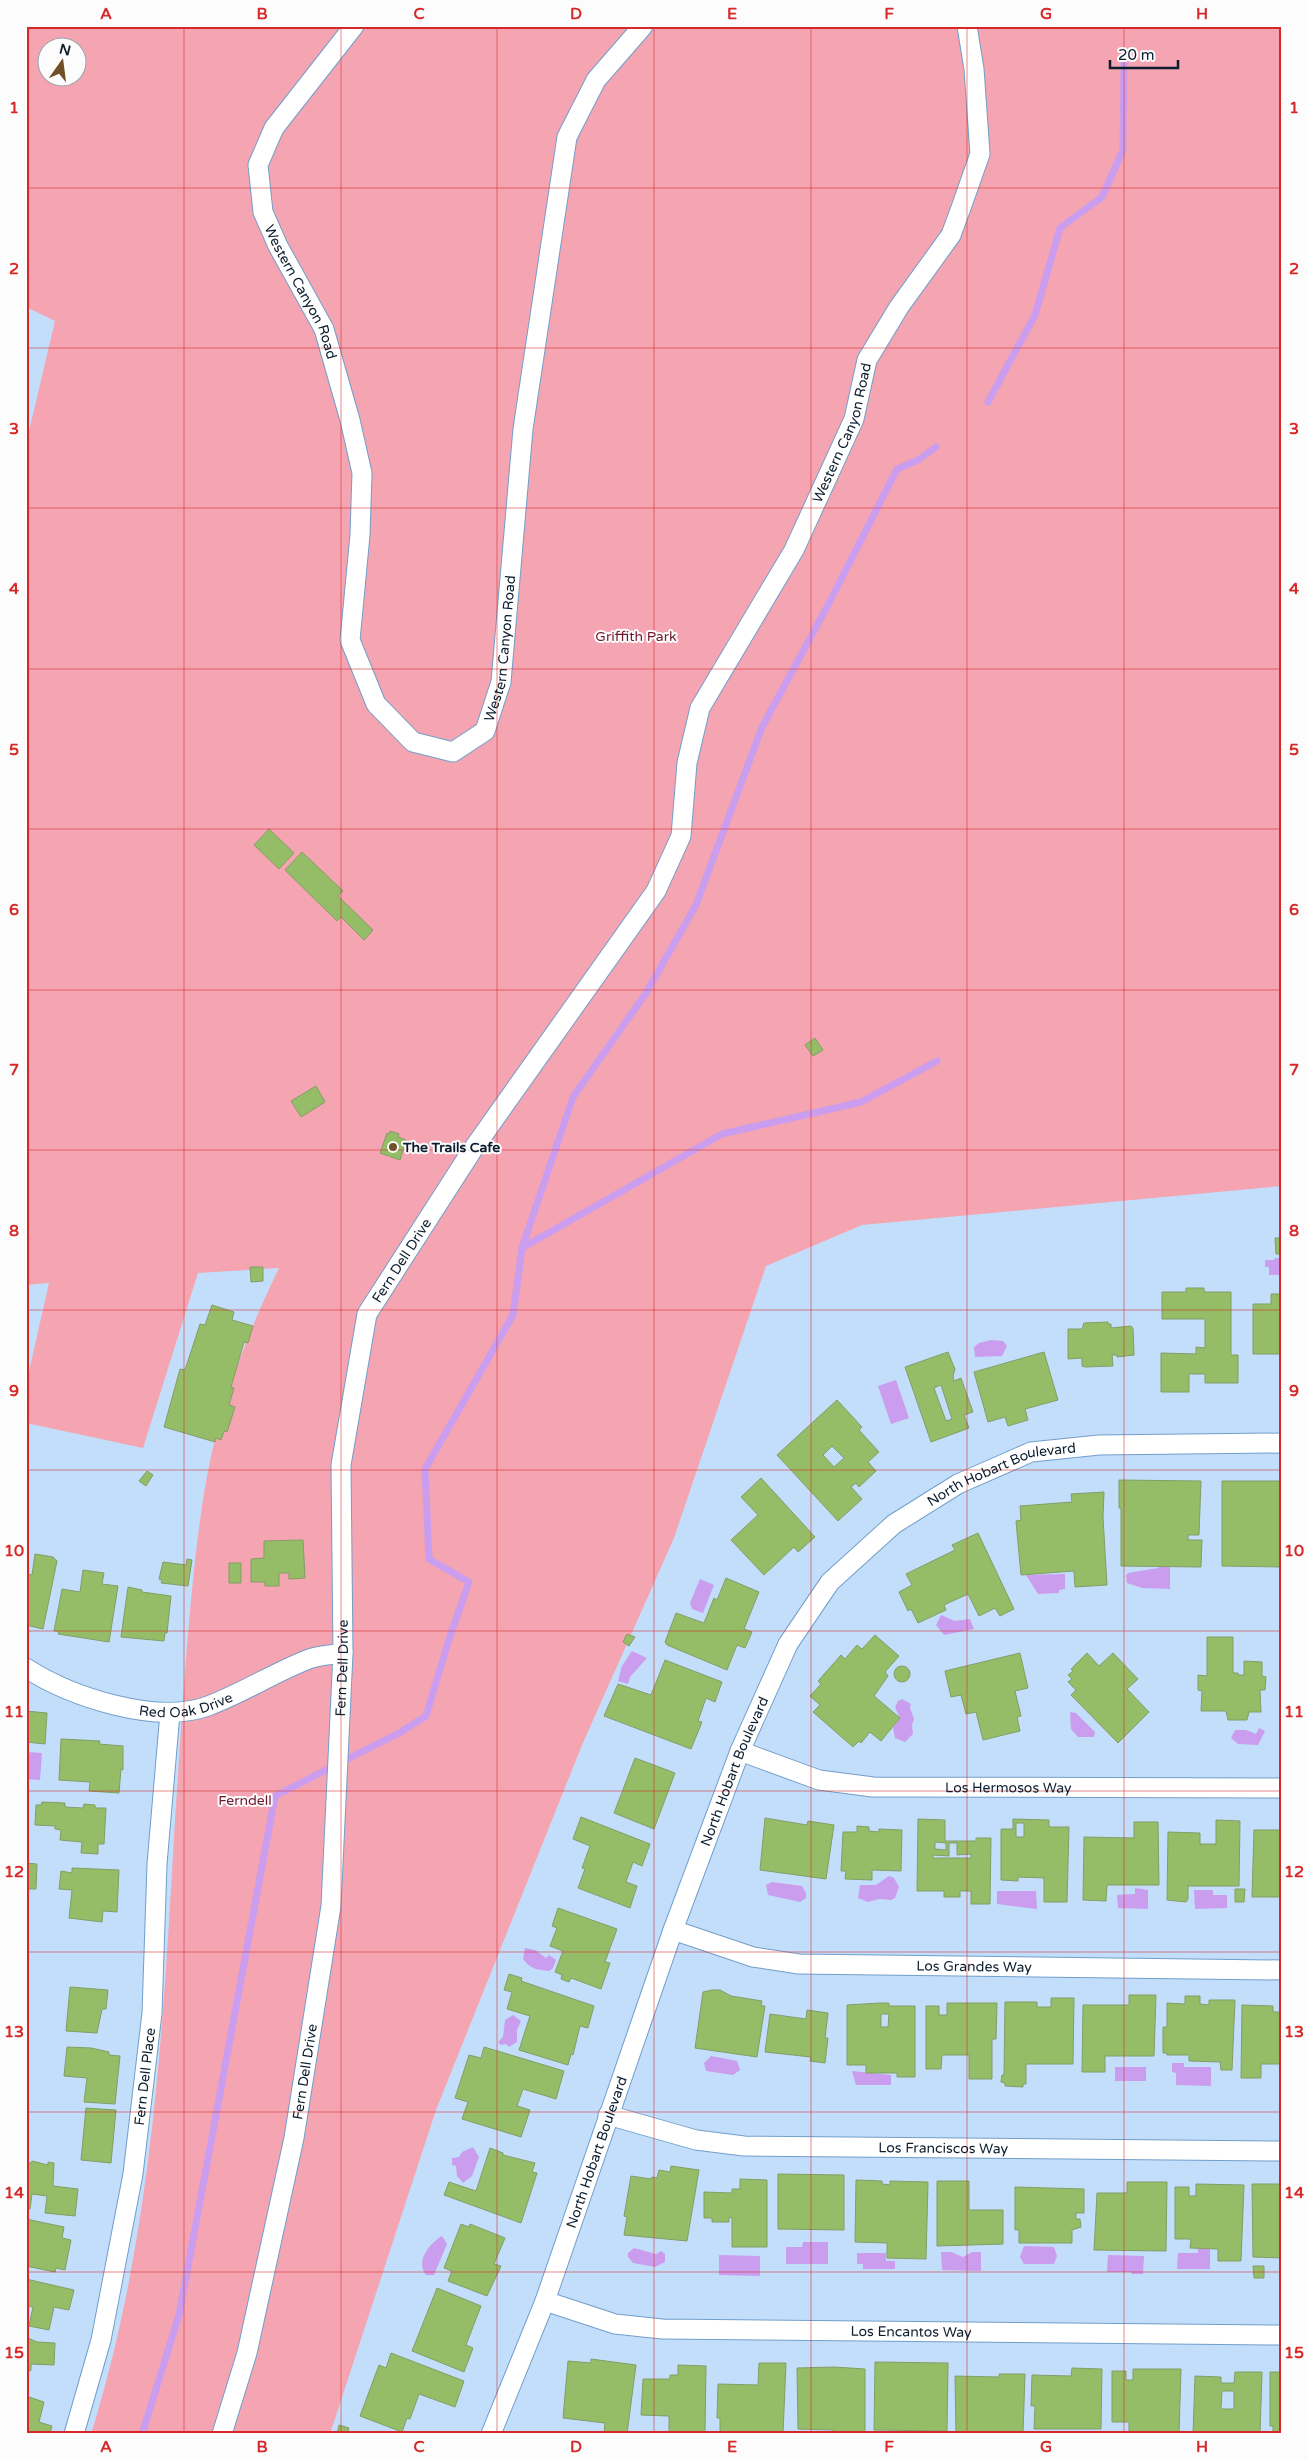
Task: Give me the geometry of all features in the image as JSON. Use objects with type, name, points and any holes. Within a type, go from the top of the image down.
[{"type":"street","name":"Western Canyon Road","points":[[354,26],[274,128],[258,165],[263,212],[278,246],[324,330],[350,420],[362,473],[360,535],[350,640],[376,704],[413,742],[453,752],[484,731],[501,682],[523,429],[567,138],[596,80],[643,26]]},
{"type":"street","name":"Western Canyon Road","points":[[603,966],[656,892],[681,836],[687,763],[700,708],[794,550],[854,419],[867,360],[899,306],[951,234],[980,154],[973,59],[967,26]]},
{"type":"street","name":"Fern Dell Drive","points":[[222,2434],[247,2352],[294,2138],[330,1906],[343,1653],[341,1465],[367,1314],[472,1149],[603,966]]},
{"type":"street","name":"North Hobart Boulevard","points":[[491,2434],[545,2301],[673,1930],[740,1750],[788,1644],[830,1582],[894,1524],[958,1484],[1031,1452],[1099,1445],[1282,1443]]},
{"type":"street","name":"Red Oak Drive","points":[[26,1668],[71,1692],[112,1705],[170,1713],[207,1706],[311,1658],[343,1653]]},
{"type":"street","name":"Fern Dell Place","points":[[74,2434],[101,2340],[133,2174],[152,2013],[156,1864],[170,1713]]},
{"type":"street","name":"Los Hermosos Way","points":[[740,1750],[819,1780],[873,1787],[1282,1788]]},
{"type":"street","name":"Los Grandes Way","points":[[673,1930],[753,1957],[799,1964],[1282,1970]]},
{"type":"street","name":"Los Franciscos Way","points":[[608,2115],[696,2140],[744,2146],[1282,2151]]},
{"type":"street","name":"Los Encantos Way","points":[[545,2301],[615,2324],[662,2329],[1282,2335]]},
{"type":"green space","name":"Griffith Park","points":[[26,26],[1282,26],[1282,1186],[862,1225],[766,1266],[674,1538],[582,1745],[436,2110],[330,2434],[91,2434],[112,2359],[129,2283],[142,2207],[152,2130],[166,1975],[180,1738],[189,1627],[205,1489],[224,1404],[249,1335],[279,1268],[198,1273],[143,1448],[26,1423],[26,1385],[49,1283],[26,1285],[26,444],[55,321],[26,307]]},
{"type":"shaded area","points":[[1275,1258],[1282,1258],[1282,1275],[1269,1275],[1269,1267],[1265,1267],[1265,1260],[1274,1260]]},
{"type":"shaded area","points":[[991,1340],[1003,1341],[1007,1346],[1002,1356],[975,1357],[974,1347],[979,1343]]},
{"type":"shaded area","points":[[896,1380],[909,1418],[891,1424],[878,1386]]},
{"type":"shaded area","points":[[1160,1566],[1168,1566],[1170,1568],[1170,1589],[1142,1588],[1127,1583],[1126,1576],[1128,1573],[1158,1568]]},
{"type":"shaded area","points":[[1065,1574],[1065,1589],[1059,1590],[1059,1593],[1038,1594],[1026,1575]]},
{"type":"shaded area","points":[[700,1579],[714,1585],[703,1613],[692,1609],[690,1603]]},
{"type":"shaded area","points":[[941,1615],[955,1621],[970,1619],[974,1629],[944,1635],[936,1625]]},
{"type":"shaded area","points":[[632,1651],[647,1658],[630,1677],[628,1684],[618,1681],[622,1666]]},
{"type":"shaded area","points":[[902,1699],[911,1704],[910,1708],[914,1719],[912,1725],[913,1734],[905,1742],[895,1738],[893,1728],[900,1718],[895,1707],[898,1701]]},
{"type":"shaded area","points":[[1070,1712],[1076,1713],[1095,1732],[1094,1737],[1078,1737],[1071,1729]]},
{"type":"shaded area","points":[[1259,1728],[1265,1731],[1258,1745],[1238,1744],[1231,1738],[1235,1730],[1246,1730],[1256,1734]]},
{"type":"shaded area","points":[[27,1752],[42,1753],[40,1780],[26,1779]]},
{"type":"shaded area","points":[[889,1876],[894,1878],[899,1887],[895,1898],[868,1902],[858,1898],[860,1885],[876,1885]]},
{"type":"shaded area","points":[[772,1882],[802,1886],[806,1893],[806,1898],[800,1902],[768,1895],[766,1885]]},
{"type":"shaded area","points":[[1135,1888],[1148,1890],[1148,1909],[1118,1908],[1117,1895],[1135,1894]]},
{"type":"shaded area","points":[[1194,1890],[1213,1890],[1213,1895],[1227,1895],[1227,1908],[1195,1909]]},
{"type":"shaded area","points":[[997,1891],[1036,1891],[1037,1909],[997,1904]]},
{"type":"shaded area","points":[[525,1948],[535,1950],[546,1958],[549,1955],[556,1960],[553,1968],[545,1971],[528,1965],[523,1959]]},
{"type":"shaded area","points":[[513,2015],[521,2021],[517,2030],[517,2042],[509,2047],[506,2044],[501,2045],[498,2042],[503,2037],[505,2020]]},
{"type":"shaded area","points":[[711,2056],[737,2061],[740,2070],[733,2075],[706,2071],[704,2063]]},
{"type":"shaded area","points":[[1172,2063],[1184,2063],[1184,2067],[1211,2067],[1211,2086],[1176,2085],[1176,2073],[1172,2072]]},
{"type":"shaded area","points":[[1115,2067],[1146,2067],[1146,2081],[1115,2081]]},
{"type":"shaded area","points":[[852,2071],[891,2075],[891,2085],[856,2085]]},
{"type":"shaded area","points":[[473,2147],[479,2157],[472,2176],[463,2183],[457,2176],[456,2166],[452,2165],[452,2158],[459,2157],[462,2152]]},
{"type":"shaded area","points":[[442,2236],[447,2244],[434,2275],[426,2275],[422,2264],[425,2253]]},
{"type":"shaded area","points":[[803,2242],[828,2242],[828,2264],[786,2264],[786,2247],[802,2247]]},
{"type":"shaded area","points":[[1024,2246],[1054,2247],[1057,2256],[1054,2264],[1024,2264],[1020,2257]]},
{"type":"shaded area","points":[[634,2248],[656,2254],[661,2251],[665,2254],[665,2262],[655,2267],[633,2263],[628,2257],[628,2253]]},
{"type":"shaded area","points":[[1198,2249],[1210,2249],[1210,2269],[1177,2269],[1178,2253],[1198,2253]]},
{"type":"shaded area","points":[[941,2252],[951,2252],[963,2257],[972,2252],[981,2252],[981,2271],[942,2270]]},
{"type":"shaded area","points":[[857,2253],[886,2253],[886,2261],[895,2261],[895,2269],[863,2269],[863,2264],[857,2264]]},
{"type":"shaded area","points":[[719,2255],[760,2256],[760,2276],[719,2275]]},
{"type":"shaded area","points":[[1108,2255],[1144,2256],[1143,2274],[1107,2272]]},
{"type":"building","points":[[269,829],[294,853],[279,869],[254,845]]},
{"type":"building","points":[[302,852],[343,891],[338,896],[373,930],[364,940],[341,917],[337,921],[285,870]]},
{"type":"building","points":[[815,1038],[823,1050],[813,1056],[805,1045]]},
{"type":"building","points":[[316,1086],[325,1102],[301,1117],[291,1101]]},
{"type":"building","name":"The Trails Cafe","points":[[390,1131],[399,1134],[398,1137],[406,1140],[400,1160],[380,1153],[387,1133],[390,1134]]},
{"type":"building","points":[[1275,1238],[1282,1238],[1282,1254],[1276,1254]]},
{"type":"building","points":[[250,1267],[263,1267],[263,1281],[251,1282]]},
{"type":"building","points":[[1186,1288],[1204,1288],[1204,1292],[1231,1292],[1231,1355],[1238,1355],[1238,1383],[1205,1383],[1205,1374],[1189,1374],[1189,1392],[1161,1392],[1161,1353],[1196,1354],[1196,1347],[1205,1348],[1205,1319],[1162,1319],[1162,1292],[1186,1292]]},
{"type":"building","points":[[1271,1294],[1282,1294],[1282,1354],[1253,1354],[1253,1304],[1271,1304]]},
{"type":"building","points":[[212,1305],[234,1312],[232,1320],[253,1326],[248,1343],[244,1342],[231,1387],[234,1388],[229,1405],[235,1407],[227,1432],[224,1431],[221,1440],[216,1438],[215,1442],[164,1427],[180,1369],[185,1370],[200,1324],[205,1325]]},
{"type":"building","points":[[1108,1322],[1108,1324],[1111,1324],[1111,1328],[1131,1326],[1133,1328],[1134,1355],[1117,1357],[1117,1355],[1112,1355],[1113,1366],[1086,1367],[1082,1366],[1082,1358],[1068,1359],[1068,1329],[1082,1329],[1084,1323]]},
{"type":"building","points":[[948,1352],[955,1369],[954,1381],[961,1378],[973,1412],[964,1415],[969,1428],[931,1442],[905,1367]],"holes":[[[941,1385],[952,1419],[946,1421],[934,1388]]]},
{"type":"building","points":[[1044,1352],[1058,1400],[1025,1409],[1028,1420],[1008,1426],[1005,1417],[988,1422],[974,1372]]},
{"type":"building","points":[[837,1400],[862,1427],[859,1430],[879,1452],[868,1462],[876,1471],[859,1487],[856,1483],[851,1487],[862,1499],[838,1521],[777,1455]],"holes":[[[832,1446],[844,1458],[834,1467],[823,1455]]]},
{"type":"building","points":[[147,1471],[153,1475],[146,1486],[139,1481]]},
{"type":"building","points":[[761,1478],[815,1537],[798,1552],[794,1547],[764,1575],[731,1540],[758,1515],[741,1497]]},
{"type":"building","points":[[1119,1480],[1201,1481],[1199,1535],[1188,1535],[1188,1540],[1202,1540],[1201,1567],[1121,1566]]},
{"type":"building","points":[[1222,1481],[1282,1481],[1282,1567],[1222,1566]]},
{"type":"building","points":[[1104,1492],[1103,1517],[1107,1585],[1075,1587],[1074,1571],[1021,1575],[1016,1521],[1021,1520],[1020,1506],[1072,1502],[1071,1494]]},
{"type":"building","points":[[978,1533],[1014,1609],[1000,1616],[995,1608],[979,1616],[968,1594],[944,1605],[946,1610],[918,1623],[911,1609],[908,1611],[899,1592],[912,1585],[906,1574],[955,1550],[952,1545]]},
{"type":"building","points":[[303,1540],[305,1578],[289,1579],[289,1573],[279,1573],[279,1586],[265,1586],[265,1582],[251,1582],[251,1559],[264,1558],[264,1541]]},
{"type":"building","points":[[35,1554],[53,1557],[57,1561],[43,1629],[26,1625],[26,1574],[32,1575]]},
{"type":"building","points":[[187,1559],[192,1560],[188,1586],[161,1583],[162,1580],[159,1579],[163,1562],[186,1565]]},
{"type":"building","points":[[229,1563],[241,1563],[241,1583],[229,1583]]},
{"type":"building","points":[[83,1570],[104,1573],[102,1584],[118,1586],[109,1642],[58,1634],[59,1631],[54,1631],[62,1589],[80,1592]]},
{"type":"building","points":[[726,1578],[759,1592],[744,1629],[752,1632],[745,1648],[737,1645],[727,1670],[667,1645],[665,1642],[676,1613],[704,1623],[714,1598],[717,1600]]},
{"type":"building","points":[[128,1587],[142,1590],[142,1592],[171,1596],[167,1633],[165,1633],[164,1641],[121,1637]]},
{"type":"building","points":[[627,1634],[635,1637],[629,1646],[623,1642]]},
{"type":"building","points":[[875,1635],[899,1656],[885,1672],[888,1676],[874,1696],[900,1718],[881,1741],[870,1732],[861,1743],[859,1741],[853,1747],[813,1712],[820,1705],[810,1696],[821,1684],[818,1681],[841,1655],[845,1659],[857,1645],[862,1649]]},
{"type":"building","points":[[1207,1637],[1233,1637],[1233,1673],[1244,1675],[1244,1661],[1262,1662],[1262,1676],[1266,1677],[1265,1690],[1260,1690],[1261,1712],[1249,1712],[1247,1720],[1228,1720],[1226,1711],[1201,1711],[1202,1691],[1198,1690],[1198,1675],[1207,1676]]},
{"type":"building","points":[[1020,1653],[1028,1688],[1015,1691],[1021,1716],[1017,1717],[1020,1731],[983,1740],[976,1712],[966,1714],[961,1695],[951,1697],[945,1671]]},
{"type":"building","points":[[1087,1653],[1099,1666],[1113,1653],[1138,1679],[1127,1689],[1149,1712],[1118,1743],[1071,1695],[1076,1690],[1068,1682],[1072,1679],[1068,1675],[1073,1671],[1071,1669]]},
{"type":"building","points":[[665,1660],[722,1682],[715,1702],[706,1698],[698,1721],[702,1722],[691,1749],[604,1716],[618,1684],[651,1695]]},
{"type":"building","points":[[902,1666],[910,1674],[902,1682],[894,1674]]},
{"type":"building","points":[[26,1711],[47,1713],[45,1744],[26,1742]]},
{"type":"building","points":[[61,1739],[100,1741],[99,1744],[123,1746],[123,1770],[121,1769],[119,1793],[89,1791],[90,1782],[59,1780]]},
{"type":"building","points":[[635,1758],[675,1773],[654,1829],[614,1813]]},
{"type":"building","points":[[42,1802],[65,1803],[65,1807],[83,1808],[84,1804],[95,1805],[95,1808],[106,1808],[104,1844],[98,1844],[98,1854],[81,1853],[82,1842],[60,1840],[61,1830],[55,1829],[55,1826],[35,1825],[36,1805],[41,1805]]},
{"type":"building","points":[[581,1817],[650,1844],[642,1866],[633,1862],[626,1882],[637,1886],[630,1908],[578,1888],[585,1869],[582,1868],[590,1846],[573,1839]]},
{"type":"building","points":[[765,1818],[807,1825],[808,1821],[834,1825],[826,1879],[760,1870]]},
{"type":"building","points":[[918,1819],[945,1820],[945,1841],[976,1841],[976,1838],[991,1838],[990,1904],[971,1904],[971,1891],[960,1891],[960,1897],[944,1897],[944,1891],[917,1891]],"holes":[[[935,1842],[946,1843],[946,1850],[935,1849]],[[949,1843],[957,1843],[957,1855],[971,1854],[971,1858],[933,1858],[933,1855],[949,1856]]]},
{"type":"building","points":[[1013,1819],[1049,1820],[1049,1827],[1069,1827],[1067,1902],[1044,1902],[1044,1878],[1018,1877],[1018,1881],[1001,1880],[1001,1829],[1013,1829]],"holes":[[[1016,1823],[1024,1823],[1024,1837],[1016,1837]]]},
{"type":"building","points":[[1216,1820],[1240,1821],[1239,1886],[1188,1886],[1188,1899],[1186,1902],[1167,1900],[1168,1832],[1200,1833],[1200,1844],[1216,1844]]},
{"type":"building","points":[[1134,1822],[1158,1822],[1159,1885],[1107,1885],[1106,1901],[1083,1900],[1084,1837],[1134,1838]]},
{"type":"building","points":[[857,1826],[869,1827],[869,1831],[879,1832],[879,1829],[902,1830],[901,1871],[872,1870],[872,1880],[845,1879],[846,1871],[841,1871],[843,1832],[857,1832]]},
{"type":"building","points":[[1254,1830],[1282,1830],[1282,1897],[1252,1897]]},
{"type":"building","points":[[26,1863],[37,1864],[36,1889],[26,1889]]},
{"type":"building","points":[[72,1868],[119,1870],[117,1912],[103,1911],[102,1922],[69,1918],[72,1890],[59,1889],[61,1871],[72,1873]]},
{"type":"building","points":[[1235,1889],[1245,1889],[1244,1902],[1235,1902]]},
{"type":"building","points":[[558,1908],[617,1929],[605,1962],[610,1963],[601,1989],[571,1978],[569,1982],[561,1979],[562,1975],[555,1972],[563,1951],[550,1946],[557,1928],[552,1926]]},
{"type":"building","points":[[509,1974],[522,1978],[521,1981],[594,2006],[588,2028],[580,2026],[573,2055],[571,2054],[568,2065],[519,2050],[530,2016],[507,2009],[512,1992],[504,1990]]},
{"type":"building","points":[[70,1987],[108,1990],[106,2009],[102,2009],[97,2033],[66,2031]]},
{"type":"building","points":[[720,1990],[731,1996],[762,2001],[761,2006],[765,2006],[757,2057],[695,2048],[703,1992]]},
{"type":"building","points":[[1129,1995],[1156,1995],[1154,2056],[1105,2056],[1105,2072],[1082,2072],[1083,2005],[1129,2005]]},
{"type":"building","points":[[1185,1996],[1200,1996],[1200,2004],[1209,2005],[1209,2000],[1235,2000],[1232,2070],[1221,2070],[1220,2062],[1189,2061],[1189,2055],[1167,2055],[1167,2053],[1163,2053],[1163,2027],[1167,2027],[1167,2003],[1185,2004]]},
{"type":"building","points":[[1051,1998],[1074,1998],[1073,2064],[1026,2064],[1026,2084],[1023,2084],[1023,2087],[1005,2086],[1005,2083],[1001,2082],[1002,2075],[1004,2075],[1005,2002],[1037,2002],[1037,2007],[1051,2007]]},
{"type":"building","points":[[889,2003],[889,2006],[915,2006],[915,2077],[897,2077],[897,2073],[866,2073],[866,2065],[847,2065],[847,2005]],"holes":[[[881,2014],[889,2014],[888,2027],[881,2027]]]},
{"type":"building","points":[[947,2003],[997,2003],[996,2039],[992,2039],[992,2079],[969,2079],[969,2055],[942,2055],[941,2069],[926,2069],[926,2006],[939,2006],[939,2015],[947,2015]]},
{"type":"building","points":[[1242,2005],[1273,2006],[1273,2012],[1282,2012],[1282,2064],[1261,2064],[1261,2078],[1241,2078]]},
{"type":"building","points":[[807,2010],[828,2013],[825,2063],[810,2061],[811,2057],[765,2052],[770,2014],[806,2019]]},
{"type":"building","points":[[67,2047],[91,2048],[109,2052],[109,2055],[120,2056],[115,2104],[84,2102],[87,2078],[64,2076]]},
{"type":"building","points":[[484,2047],[564,2071],[556,2099],[523,2089],[517,2106],[530,2110],[521,2137],[462,2119],[468,2102],[455,2098],[469,2055],[481,2058]]},
{"type":"building","points":[[86,2108],[116,2110],[111,2163],[81,2160]]},
{"type":"building","points":[[490,2148],[503,2153],[503,2155],[535,2163],[532,2172],[537,2173],[521,2223],[444,2195],[449,2182],[476,2191]]},
{"type":"building","points":[[32,2161],[48,2165],[48,2162],[54,2163],[53,2186],[78,2189],[75,2216],[45,2213],[47,2196],[32,2194],[30,2209],[26,2208],[26,2163],[31,2163]]},
{"type":"building","points":[[671,2166],[699,2170],[687,2241],[624,2235],[627,2217],[624,2216],[631,2176],[657,2178],[659,2170],[670,2172]]},
{"type":"building","points":[[778,2174],[844,2175],[844,2230],[778,2229]]},
{"type":"building","points":[[740,2179],[767,2180],[767,2247],[732,2247],[732,2217],[729,2218],[729,2222],[712,2222],[712,2218],[704,2218],[704,2192],[732,2193],[732,2189],[740,2189]]},
{"type":"building","points":[[856,2180],[882,2181],[882,2184],[890,2185],[890,2181],[928,2182],[926,2259],[887,2258],[887,2243],[855,2242]]},
{"type":"building","points":[[937,2181],[969,2181],[969,2210],[1003,2210],[1003,2244],[937,2246]]},
{"type":"building","points":[[1127,2182],[1167,2182],[1166,2251],[1094,2250],[1097,2193],[1127,2193]]},
{"type":"building","points":[[1196,2184],[1244,2185],[1241,2261],[1218,2261],[1218,2249],[1190,2248],[1191,2239],[1175,2239],[1175,2187],[1189,2187],[1189,2196],[1196,2196]]},
{"type":"building","points":[[1252,2184],[1282,2184],[1282,2258],[1253,2257]]},
{"type":"building","points":[[1015,2187],[1084,2189],[1084,2213],[1076,2213],[1076,2219],[1080,2219],[1081,2227],[1072,2230],[1072,2243],[1019,2243],[1019,2230],[1015,2230]]},
{"type":"building","points":[[26,2219],[64,2227],[62,2238],[71,2240],[65,2270],[56,2268],[55,2272],[26,2266]]},
{"type":"building","points":[[461,2224],[469,2227],[470,2224],[505,2238],[494,2264],[501,2266],[487,2296],[448,2281],[452,2271],[444,2268]]},
{"type":"building","points":[[1253,2266],[1264,2266],[1264,2278],[1254,2278]]},
{"type":"building","points":[[26,2279],[74,2290],[69,2310],[54,2307],[49,2330],[29,2326],[33,2307],[26,2306]]},
{"type":"building","points":[[437,2288],[481,2306],[466,2345],[473,2348],[464,2372],[412,2351]]},
{"type":"building","points":[[26,2337],[37,2342],[55,2343],[54,2365],[31,2364],[31,2370],[26,2374]]},
{"type":"building","points":[[391,2353],[464,2381],[455,2407],[419,2394],[410,2419],[407,2418],[402,2432],[360,2416],[379,2365],[386,2368]]},
{"type":"building","points":[[591,2359],[636,2365],[627,2434],[604,2434],[605,2423],[563,2418],[568,2361],[591,2363]]},
{"type":"building","points":[[875,2362],[948,2363],[947,2431],[874,2430]]},
{"type":"building","points":[[759,2363],[786,2363],[783,2434],[720,2432],[720,2418],[717,2418],[718,2384],[758,2385]]},
{"type":"building","points":[[678,2365],[706,2366],[705,2433],[669,2433],[669,2416],[641,2415],[643,2379],[670,2379],[670,2375],[678,2375]]},
{"type":"building","points":[[834,2367],[865,2369],[865,2434],[833,2434],[833,2430],[798,2429],[797,2368]]},
{"type":"building","points":[[1072,2368],[1102,2369],[1101,2429],[1034,2429],[1035,2406],[1031,2406],[1032,2375],[1071,2376]]},
{"type":"building","points":[[1133,2369],[1181,2369],[1179,2434],[1129,2432],[1129,2422],[1112,2422],[1112,2371],[1126,2371],[1126,2380],[1133,2380]]},
{"type":"building","points":[[1235,2372],[1262,2372],[1260,2434],[1193,2434],[1195,2376],[1221,2377],[1221,2383],[1234,2383]],"holes":[[[1222,2391],[1234,2391],[1234,2409],[1221,2409]]]},
{"type":"building","points":[[1270,2372],[1282,2372],[1282,2434],[1273,2434],[1273,2426],[1270,2426]]},
{"type":"building","points":[[999,2374],[1025,2374],[1023,2434],[956,2434],[955,2376],[999,2377]]},
{"type":"building","points":[[26,2396],[44,2402],[39,2422],[52,2426],[50,2434],[35,2434],[26,2429]]},
{"type":"building","points":[[339,2425],[349,2428],[347,2434],[337,2434]]},
{"type":"waterway","points":[[988,402],[1035,315],[1060,228],[1102,197],[1123,150],[1124,59]]},
{"type":"waterway","points":[[142,2434],[179,2315],[275,1796],[399,1733],[426,1716],[449,1639],[469,1582],[429,1559],[425,1469],[513,1315],[522,1248],[573,1097],[646,993],[696,905],[762,727],[828,605],[897,469],[918,460],[936,447]]},
{"type":"waterway","points":[[522,1248],[722,1134],[861,1102],[937,1061]]},
{"type":"place","name":"The Trails Cafe","points":[[393,1147]]},
{"type":"park label","name":"Ferndell","points":[[245,1800]]}]
